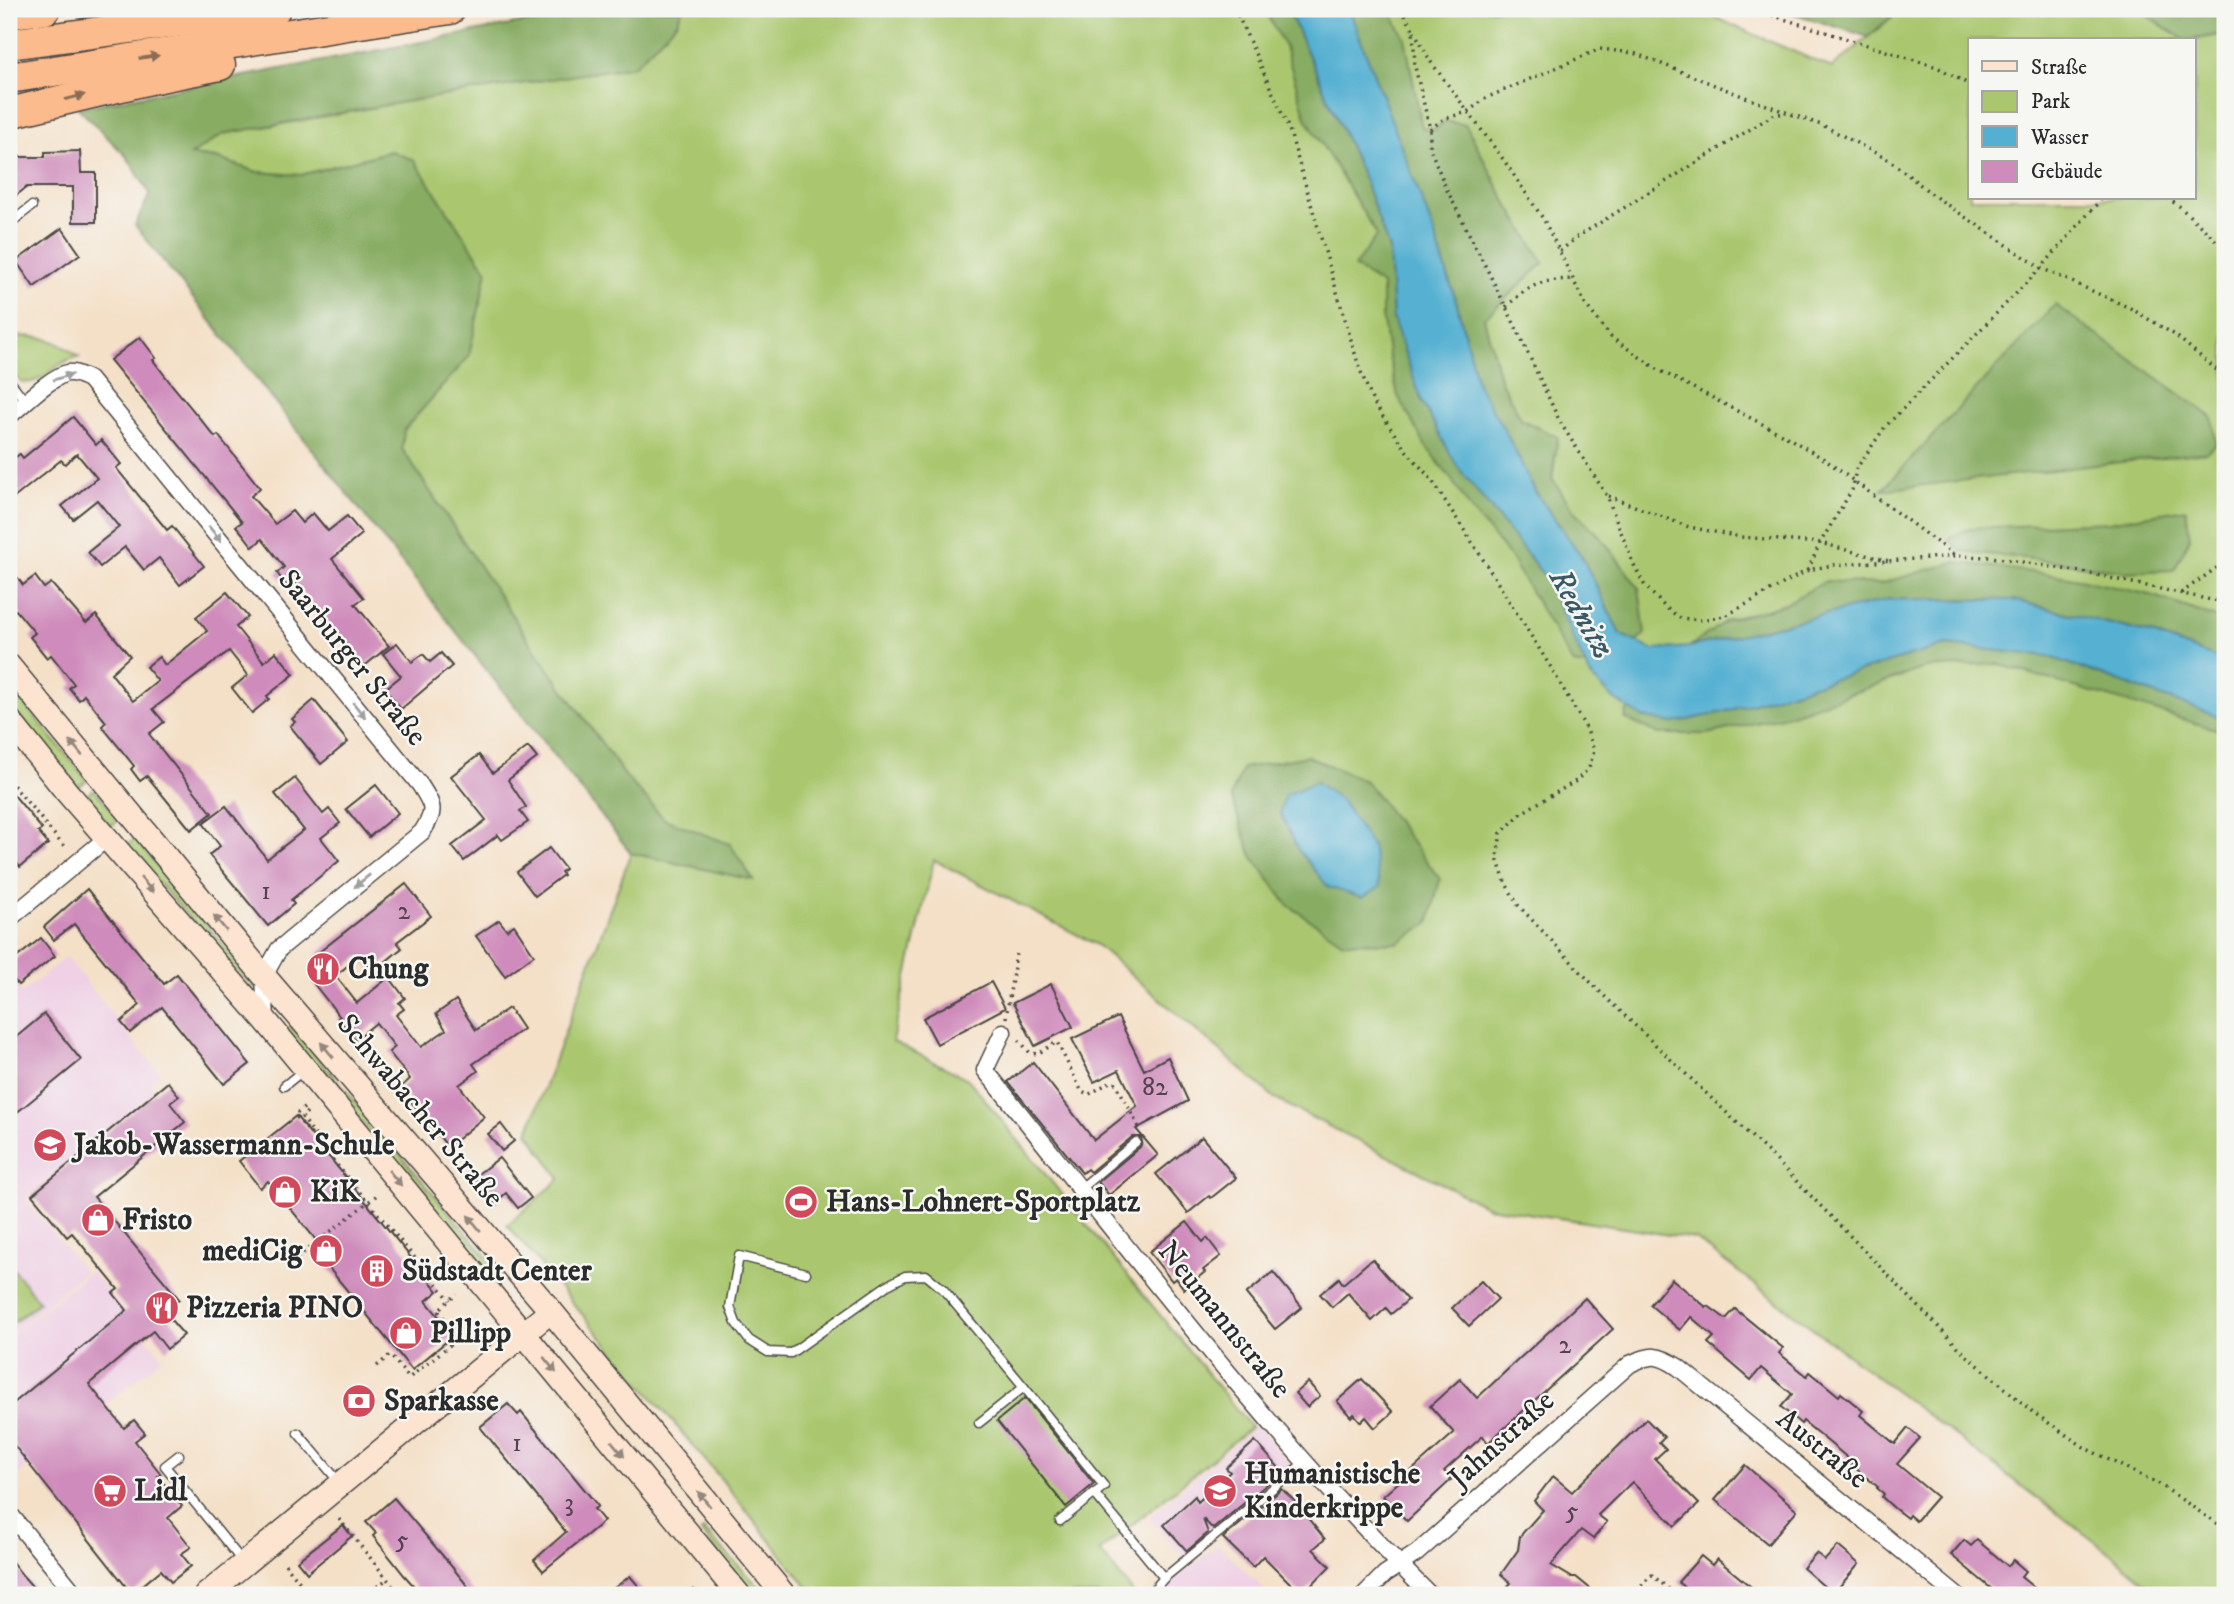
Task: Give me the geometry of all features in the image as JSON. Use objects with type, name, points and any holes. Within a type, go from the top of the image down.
[{"type":"highway","points":[[9,13],[45,9]]},
{"type":"highway","points":[[9,44],[275,9]]},
{"type":"highway","points":[[9,78],[450,9]]},
{"type":"highway","points":[[9,113],[155,78],[307,49],[409,15]]},
{"type":"main road","name":"Schwabacher Straße","points":[[9,666],[264,976],[551,1311],[784,1595]]},
{"type":"main road","name":"Schwabacher Straße","points":[[9,720],[266,1021],[738,1595]]},
{"type":"main road","points":[[206,1595],[551,1311]]},
{"type":"street","name":"Saarburger Straße","points":[[9,416],[54,379],[67,373],[79,374],[89,379],[430,800],[432,816],[422,832],[279,949],[264,976]]},
{"type":"street","points":[[9,919],[107,838]]},
{"type":"street","points":[[264,976],[266,1021]]},
{"type":"street","name":"Neumannstraße","points":[[1003,1032],[985,1070],[1241,1387],[1430,1595]]},
{"type":"street","name":"Jahnstraße","points":[[1364,1595],[1385,1574],[1417,1553],[1630,1364],[1647,1356]]},
{"type":"street","name":"Austraße","points":[[1647,1356],[1663,1358],[1678,1367],[1956,1595]]},
{"type":"street","points":[[9,1513],[76,1595]]},
{"type":"lane","points":[[9,224],[32,206]]},
{"type":"lane","points":[[9,380],[26,402]]},
{"type":"lane","points":[[284,1086],[304,1069]]},
{"type":"lane","points":[[1081,1188],[1136,1142]]},
{"type":"lane","points":[[806,1273],[739,1256],[730,1307],[736,1323],[749,1340],[768,1352],[791,1353],[887,1286],[905,1276],[926,1275],[943,1289],[1104,1486],[1060,1521]]},
{"type":"lane","points":[[979,1423],[1024,1387]]},
{"type":"lane","points":[[298,1433],[341,1484]]},
{"type":"lane","points":[[178,1455],[165,1466],[244,1564]]},
{"type":"lane","points":[[1149,1595],[1164,1578],[1306,1461]]},
{"type":"lane","points":[[1094,1493],[1164,1578]]},
{"type":"path","points":[[1235,9],[1289,129],[1359,367],[1373,402],[1404,447],[1431,479],[1479,553],[1550,666],[1587,730],[1594,751],[1589,768],[1576,781],[1522,812],[1501,833],[1497,858],[1518,905],[1597,989],[1783,1167],[1965,1354],[2034,1413],[2087,1450],[2159,1484],[2225,1529]]},
{"type":"path","points":[[1401,9],[1431,62],[1544,220],[1585,304],[1611,337],[1657,369],[1786,436],[1854,479],[1956,556]]},
{"type":"path","points":[[1752,9],[1937,67],[1968,84]]},
{"type":"path","points":[[1413,29],[1415,67],[1430,129],[1430,148],[1445,186],[1560,422],[1606,496],[1645,586],[1680,618],[1701,620],[1725,616],[1808,570],[1833,565],[1956,556],[1992,557],[2225,601]]},
{"type":"path","points":[[1430,129],[1444,119],[1467,111],[1488,97],[1600,49],[1634,53],[1824,126],[1889,160],[1937,198],[2041,268],[2130,308],[2175,335],[2225,377]]},
{"type":"path","points":[[1560,251],[1577,237],[1773,115],[1788,113]]},
{"type":"path","points":[[1808,570],[1819,542],[1852,490],[1856,469],[1885,427],[2041,268],[2100,200]]},
{"type":"path","points":[[2170,200],[2225,249]]},
{"type":"path","points":[[1506,307],[1522,292],[1546,280],[1574,279]]},
{"type":"path","points":[[1606,496],[1689,527],[1740,537],[1819,542],[1890,561]]},
{"type":"path","points":[[2180,593],[2225,562]]},
{"type":"path","points":[[9,780],[28,808],[65,850],[69,850]]},
{"type":"path","points":[[1008,1003],[1016,954]]},
{"type":"path","points":[[1003,1032],[1019,1040],[1030,1054],[1037,1055],[1057,1042],[1082,1092],[1088,1095],[1110,1082],[1116,1083],[1143,1135],[1136,1142]]},
{"type":"path","points":[[305,1110],[295,1115],[450,1300]]},
{"type":"path","points":[[292,1262],[377,1195]]},
{"type":"path","points":[[377,1366],[390,1355],[409,1378],[456,1340],[456,1334],[438,1310],[457,1294]]},
{"type":"path","points":[[339,1519],[401,1595]]},
{"type":"path","points":[[285,1564],[310,1595]]},
{"type":"path","points":[[1630,1595],[1651,1575],[1676,1595]]},
{"type":"path","points":[[366,1595],[387,1579]]},
{"type":"path","points":[[688,1595],[698,1587]]},
{"type":"path","points":[[343,1595],[350,1589]]},
{"type":"shaded area","name":"Jakob-Wassermann-Schule","points":[[66,957],[160,1074],[150,1083],[156,1090],[25,1199],[85,1272],[9,1335],[9,977],[22,993]]},
{"type":"shaded area","points":[[91,1271],[163,1358],[12,1479],[9,1475],[9,1337]]},
{"type":"shaded area","name":"Humanistische Kinderkrippe","points":[[1257,1425],[1290,1465],[1185,1558],[1148,1518]]},
{"type":"shaded area","points":[[1218,1545],[1270,1595],[1161,1595],[1161,1591]]},
{"type":"green space","points":[[593,9],[682,9],[677,22],[634,66],[223,134],[191,155],[216,158],[257,172],[301,175],[391,151],[414,160],[487,271],[469,356],[404,430],[402,449],[533,647],[626,777],[664,819],[730,844],[753,880],[631,853],[135,225],[150,194],[127,157],[78,108]]},
{"type":"green space","points":[[682,9],[1711,9],[1716,18],[1832,68],[1901,9],[2136,9],[2182,38],[1968,38],[1968,200],[2196,200],[2196,40],[2225,34],[2225,1595],[2160,1595],[2106,1550],[1695,1239],[1488,1207],[1277,1100],[1097,945],[934,860],[892,1041],[968,1079],[1251,1427],[1100,1551],[1135,1595],[814,1595],[721,1479],[507,1225],[560,1179],[528,1132],[631,853],[752,879],[729,844],[664,819],[626,777],[533,647],[402,449],[403,430],[469,356],[391,151],[301,175],[257,172],[216,158],[190,155],[223,134],[410,101],[677,22]],"holes":[[[1243,768],[1252,856],[1231,797]]]},
{"type":"green space","points":[[1264,9],[1288,9],[1365,181],[1390,249],[1393,319],[1457,466],[1546,578],[1587,666],[1573,664],[1511,558],[1474,514],[1425,445],[1398,396],[1382,316],[1382,285],[1354,267],[1377,235],[1306,118],[1285,47]]},
{"type":"green space","points":[[1349,9],[1389,9],[1405,38],[1422,128],[1435,129],[1445,121],[1466,125],[1505,200],[1544,263],[1484,318],[1501,382],[1522,420],[1558,437],[1552,479],[1576,513],[1600,536],[1639,588],[1645,634],[1636,642],[1620,634],[1582,557],[1536,493],[1477,383],[1457,304],[1433,230]]},
{"type":"green space","points":[[1779,9],[1901,9],[1868,37]]},
{"type":"green space","points":[[2136,9],[2225,9],[2225,34],[2182,38]]},
{"type":"green space","points":[[2055,305],[2212,417],[2216,444],[2206,452],[1882,490]]},
{"type":"green space","points":[[9,336],[46,339],[62,345],[79,357],[63,363],[36,381],[21,382],[9,369]]},
{"type":"green space","points":[[2186,509],[2190,538],[2174,570],[2124,572],[1960,551],[1948,539],[1970,528],[2108,522]]},
{"type":"green space","points":[[1955,562],[2069,577],[2151,595],[2225,621],[2225,661],[2152,634],[2013,600],[1890,599],[1689,647],[1727,620],[1783,605],[1826,581],[1879,584]]},
{"type":"green space","points":[[1946,645],[2048,656],[2225,719],[2225,732],[1998,664],[1925,668],[1786,716],[1707,734],[1659,734],[1625,719],[1628,708],[1642,717],[1673,723],[1724,712]]},
{"type":"green space","points":[[9,685],[87,780],[77,788],[9,705]]},
{"type":"green space","points":[[1307,756],[1366,781],[1440,879],[1429,923],[1397,943],[1343,942],[1288,905],[1252,856],[1231,796],[1243,768]]},
{"type":"green space","points":[[94,789],[119,819],[110,827],[85,797]]},
{"type":"green space","points":[[135,839],[257,985],[252,989],[126,846]]},
{"type":"green space","points":[[291,1026],[503,1276],[495,1283],[286,1031]]},
{"type":"green space","points":[[9,1264],[39,1302],[9,1326]]},
{"type":"green space","points":[[704,1530],[767,1595],[752,1595],[701,1532]]},
{"type":"water","name":"Rednitz","points":[[1288,9],[1349,9],[1433,230],[1457,304],[1477,383],[1536,493],[1582,557],[1620,634],[1653,650],[1689,647],[1890,599],[2013,600],[2152,634],[2225,661],[2225,719],[2048,656],[1946,645],[1724,712],[1673,723],[1642,717],[1615,700],[1591,677],[1546,578],[1457,466],[1422,402],[1393,319],[1389,249],[1365,181]]},
{"type":"water","points":[[1316,782],[1341,800],[1372,846],[1380,887],[1362,898],[1328,887],[1298,850],[1280,813],[1285,795]]},
{"type":"building","points":[[80,151],[81,173],[96,173],[96,222],[73,222],[73,187],[27,187],[9,201],[9,157],[45,157],[45,152]]},
{"type":"building","points":[[62,228],[80,254],[34,287],[16,261]]},
{"type":"building","points":[[140,337],[172,385],[215,437],[218,435],[260,488],[251,496],[275,524],[292,511],[302,523],[313,513],[328,531],[347,516],[362,534],[332,559],[364,598],[355,604],[389,646],[362,668],[293,581],[287,586],[277,573],[284,567],[262,539],[253,547],[236,526],[242,522],[110,360]]},
{"type":"building","points":[[73,417],[96,445],[101,440],[121,464],[116,468],[167,530],[172,526],[204,566],[180,585],[159,558],[144,570],[125,547],[100,567],[88,552],[119,527],[97,500],[73,519],[62,506],[97,478],[77,454],[65,464],[61,460],[9,502],[9,462],[20,454],[23,458]]},
{"type":"building","points":[[9,566],[23,585],[35,576],[44,588],[51,583],[86,623],[96,615],[130,656],[111,673],[133,701],[158,681],[146,667],[159,657],[165,665],[207,631],[196,617],[227,592],[248,617],[236,627],[264,662],[276,652],[294,674],[267,696],[269,699],[252,713],[232,688],[248,675],[229,651],[153,709],[164,722],[149,734],[212,813],[191,830],[147,776],[140,781],[131,769],[134,766],[102,726],[106,722],[84,695],[79,700],[69,688],[74,684],[51,655],[47,658],[30,637],[35,633],[16,610],[9,615]]},
{"type":"building","points":[[397,643],[412,662],[423,654],[430,662],[441,653],[452,666],[401,709],[385,689],[401,676],[383,654]]},
{"type":"building","points":[[314,700],[348,742],[321,764],[290,726],[295,722],[292,719]]},
{"type":"building","points":[[528,747],[537,758],[508,780],[526,807],[520,811],[528,822],[502,840],[498,835],[464,861],[452,846],[486,820],[451,776],[479,755],[493,773]]},
{"type":"building","points":[[295,778],[323,814],[329,809],[340,823],[321,838],[339,861],[291,900],[294,904],[268,926],[209,855],[220,846],[203,823],[226,806],[267,859],[304,830],[275,794]]},
{"type":"building","points":[[376,785],[398,813],[369,837],[346,809]]},
{"type":"building","points":[[9,789],[42,829],[38,832],[48,844],[20,867],[9,854]]},
{"type":"building","points":[[549,848],[565,869],[561,872],[563,875],[535,896],[517,872]]},
{"type":"building","points":[[406,884],[431,916],[397,942],[402,948],[373,972],[360,956],[336,975],[318,953]]},
{"type":"building","points":[[87,889],[164,984],[177,974],[250,1064],[224,1084],[162,1007],[130,1033],[121,1022],[140,1005],[74,924],[54,940],[44,927]]},
{"type":"building","points":[[499,920],[507,930],[514,925],[534,955],[505,976],[476,936]]},
{"type":"building","points":[[41,938],[55,956],[18,985],[9,974],[9,964]]},
{"type":"building","points":[[327,965],[357,1003],[389,977],[405,998],[399,1003],[404,1009],[396,1015],[421,1047],[446,1030],[436,1014],[456,1000],[476,1030],[509,1008],[523,1029],[473,1064],[478,1071],[459,1085],[484,1117],[448,1147],[400,1088],[410,1079],[389,1052],[395,1047],[376,1023],[355,1040],[310,979]]},
{"type":"building","points":[[991,982],[1005,1008],[937,1044],[923,1018]]},
{"type":"building","points":[[1051,984],[1073,1027],[1035,1046],[1013,1003]]},
{"type":"building","points":[[44,1014],[81,1060],[9,1119],[9,1043]]},
{"type":"building","points":[[1118,1017],[1144,1070],[1168,1057],[1188,1101],[1136,1129],[1158,1155],[1109,1195],[1098,1182],[1140,1147],[1141,1137],[1132,1137],[1090,1172],[1087,1169],[1082,1173],[1008,1082],[1033,1062],[1094,1140],[1137,1106],[1119,1070],[1094,1082],[1072,1039]]},
{"type":"building","points":[[168,1082],[179,1096],[170,1103],[185,1122],[94,1197],[179,1299],[164,1312],[184,1335],[167,1349],[153,1331],[89,1384],[124,1428],[134,1420],[145,1433],[135,1441],[182,1506],[168,1518],[191,1547],[181,1554],[191,1566],[171,1582],[161,1570],[132,1594],[9,1439],[9,1407],[127,1310],[113,1293],[118,1289],[72,1233],[67,1237],[32,1195]]},
{"type":"building","points":[[296,1116],[438,1291],[426,1301],[454,1335],[412,1370],[315,1251],[321,1246],[268,1181],[260,1188],[239,1161]]},
{"type":"building","points":[[501,1124],[514,1141],[502,1151],[488,1134]]},
{"type":"building","points":[[1202,1137],[1236,1178],[1188,1213],[1156,1174]]},
{"type":"building","points":[[499,1158],[531,1198],[518,1208],[506,1193],[495,1203],[474,1177]]},
{"type":"building","points":[[1187,1222],[1203,1242],[1207,1238],[1221,1256],[1184,1289],[1176,1278],[1172,1281],[1149,1252]]},
{"type":"building","points":[[1372,1259],[1408,1300],[1391,1314],[1386,1308],[1372,1321],[1348,1293],[1332,1307],[1320,1294],[1339,1278],[1343,1284]]},
{"type":"building","points":[[1273,1272],[1302,1307],[1275,1329],[1246,1294]]},
{"type":"building","points":[[1672,1279],[1706,1307],[1726,1319],[1735,1309],[1783,1348],[1779,1353],[1807,1376],[1810,1372],[1839,1396],[1841,1393],[1863,1411],[1860,1415],[1895,1444],[1908,1428],[1920,1438],[1897,1464],[1937,1497],[1916,1521],[1894,1508],[1882,1497],[1884,1494],[1878,1487],[1847,1461],[1849,1459],[1803,1421],[1801,1424],[1781,1407],[1792,1394],[1761,1368],[1751,1380],[1708,1343],[1714,1337],[1691,1317],[1680,1330],[1650,1305]]},
{"type":"building","points":[[1481,1281],[1498,1299],[1469,1326],[1452,1308]]},
{"type":"building","points":[[1585,1298],[1613,1329],[1488,1443],[1483,1436],[1444,1471],[1452,1479],[1407,1521],[1383,1496],[1454,1433],[1430,1406],[1460,1379],[1477,1398]]},
{"type":"building","points":[[1362,1379],[1393,1412],[1375,1428],[1366,1417],[1361,1422],[1354,1414],[1351,1417],[1337,1401]]},
{"type":"building","points":[[1308,1382],[1320,1396],[1307,1407],[1295,1393]]},
{"type":"building","points":[[1025,1398],[1094,1484],[1066,1507],[997,1421]]},
{"type":"building","points":[[508,1404],[518,1415],[521,1412],[598,1506],[594,1509],[604,1521],[543,1571],[534,1560],[566,1532],[480,1427]]},
{"type":"building","points":[[1646,1419],[1664,1437],[1659,1442],[1666,1449],[1655,1459],[1699,1504],[1675,1526],[1632,1482],[1598,1515],[1607,1522],[1593,1539],[1581,1530],[1551,1565],[1571,1577],[1576,1577],[1598,1595],[1520,1595],[1508,1586],[1511,1583],[1501,1574],[1518,1550],[1520,1536],[1543,1510],[1534,1501],[1553,1476],[1572,1492]]},
{"type":"building","points":[[1255,1441],[1281,1470],[1213,1529],[1203,1519],[1208,1533],[1187,1551],[1164,1525],[1195,1496],[1198,1502],[1230,1472],[1226,1468]]},
{"type":"building","points":[[1745,1465],[1797,1510],[1768,1544],[1715,1500]]},
{"type":"building","points":[[1282,1489],[1303,1509],[1325,1539],[1313,1549],[1330,1566],[1302,1595],[1263,1556],[1253,1567],[1223,1538]]},
{"type":"building","points":[[394,1498],[475,1595],[422,1595],[404,1575],[373,1536],[376,1533],[366,1522]]},
{"type":"building","points":[[343,1525],[352,1536],[307,1573],[297,1561]]},
{"type":"building","points":[[1964,1540],[1971,1546],[1977,1540],[2008,1566],[2013,1560],[2026,1571],[2021,1577],[2043,1595],[1999,1595],[1951,1555]]},
{"type":"building","points":[[1838,1546],[1859,1564],[1833,1594],[1803,1568],[1816,1553],[1825,1560]]},
{"type":"building","points":[[1701,1556],[1712,1565],[1717,1559],[1761,1595],[1693,1595],[1678,1582]]},
{"type":"building","points":[[9,1558],[23,1576],[40,1595],[9,1595]]},
{"type":"building","points":[[630,1576],[646,1595],[605,1595]]},
{"type":"place","name":"Chung","points":[[323,969]]},
{"type":"place","name":"Jakob-Wassermann-Schule","points":[[50,1145]]},
{"type":"place","name":"KiK","points":[[285,1192]]},
{"type":"place","name":"Hans-Lohnert-Sportplatz","points":[[801,1202]]},
{"type":"place","name":"Fristo","points":[[98,1220]]},
{"type":"place","name":"mediCig","points":[[326,1251]]},
{"type":"place","name":"Südstadt Center","points":[[377,1271]]},
{"type":"place","name":"Pizzeria PINO","points":[[162,1308]]},
{"type":"place","name":"Pillipp","points":[[406,1333]]},
{"type":"place","name":"Sparkasse","points":[[359,1401]]},
{"type":"place","name":"Lidl","points":[[110,1491]]},
{"type":"place","name":"Humanistische Kinderkrippe","points":[[1220,1491]]}]
